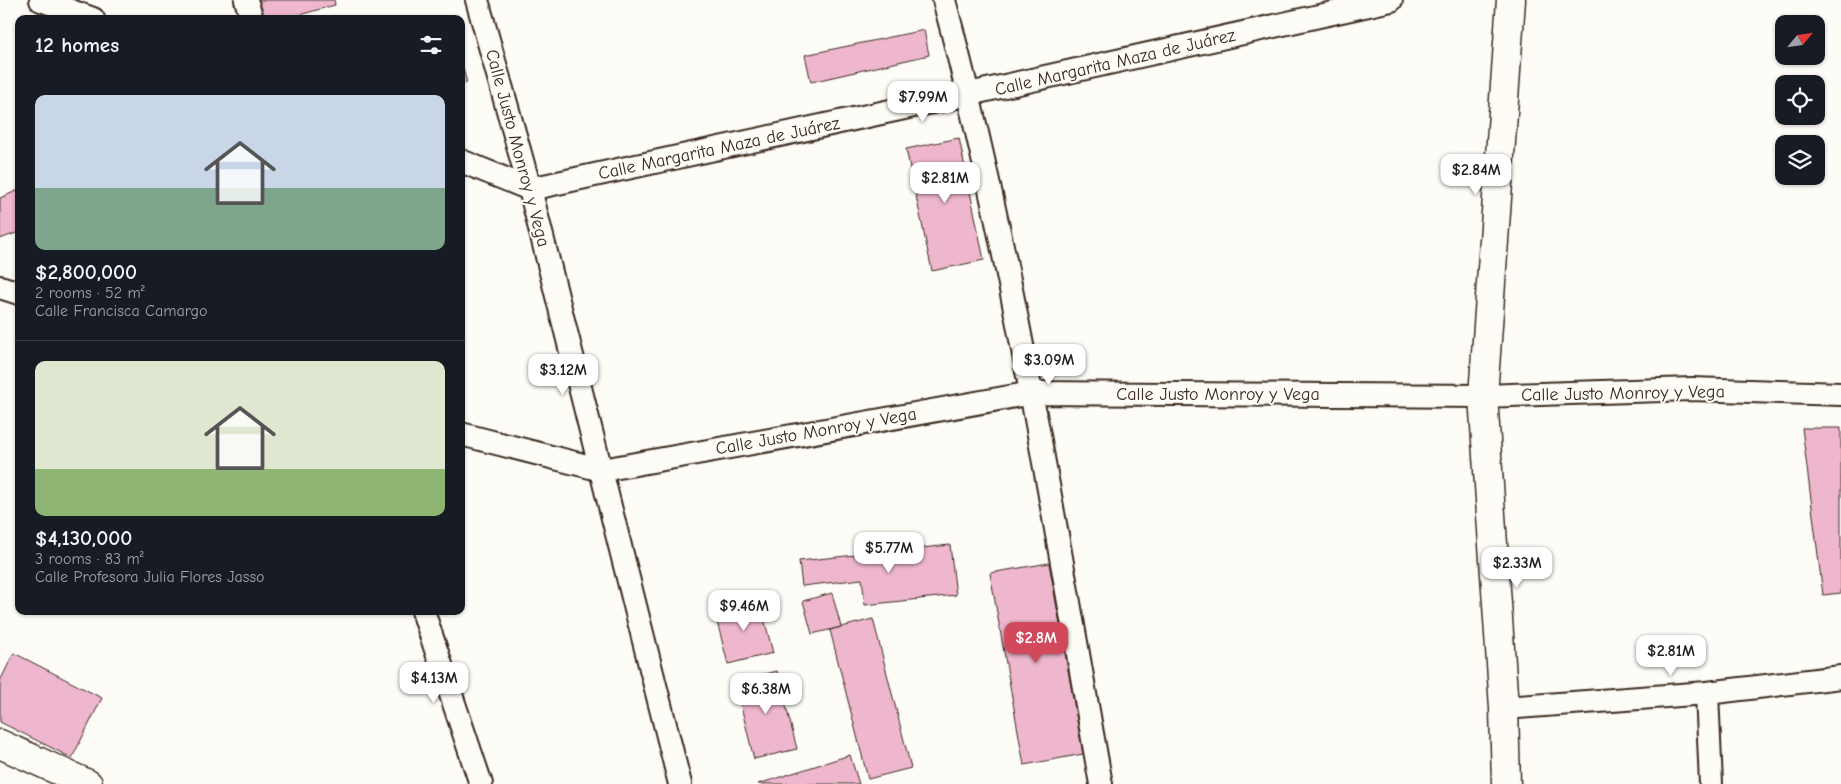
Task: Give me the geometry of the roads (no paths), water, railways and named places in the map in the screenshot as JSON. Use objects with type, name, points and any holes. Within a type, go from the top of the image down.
[{"type":"street","points":[[41,0],[82,15]]},
{"type":"street","points":[[246,0],[251,15]]},
{"type":"street","name":"Calle Justo Monroy y Vega","points":[[477,0],[530,189],[680,784]]},
{"type":"street","points":[[944,0],[969,94],[1032,393],[1101,784]]},
{"type":"street","name":"Calle Margarita Maza de Juárez","points":[[530,189],[1391,0]]},
{"type":"street","points":[[1506,784],[1504,708],[1483,396],[1512,0]]},
{"type":"street","points":[[465,163],[530,189]]},
{"type":"street","points":[[0,287],[15,292]]},
{"type":"street","name":"Calle Justo Monroy y Vega","points":[[465,435],[602,470],[1032,393],[1483,396],[1692,389],[1841,394]]},
{"type":"street","points":[[424,615],[481,784]]},
{"type":"street","points":[[1504,708],[1707,693],[1841,677]]},
{"type":"street","points":[[1707,693],[1711,784]]},
{"type":"street","points":[[0,744],[88,784]]}]
